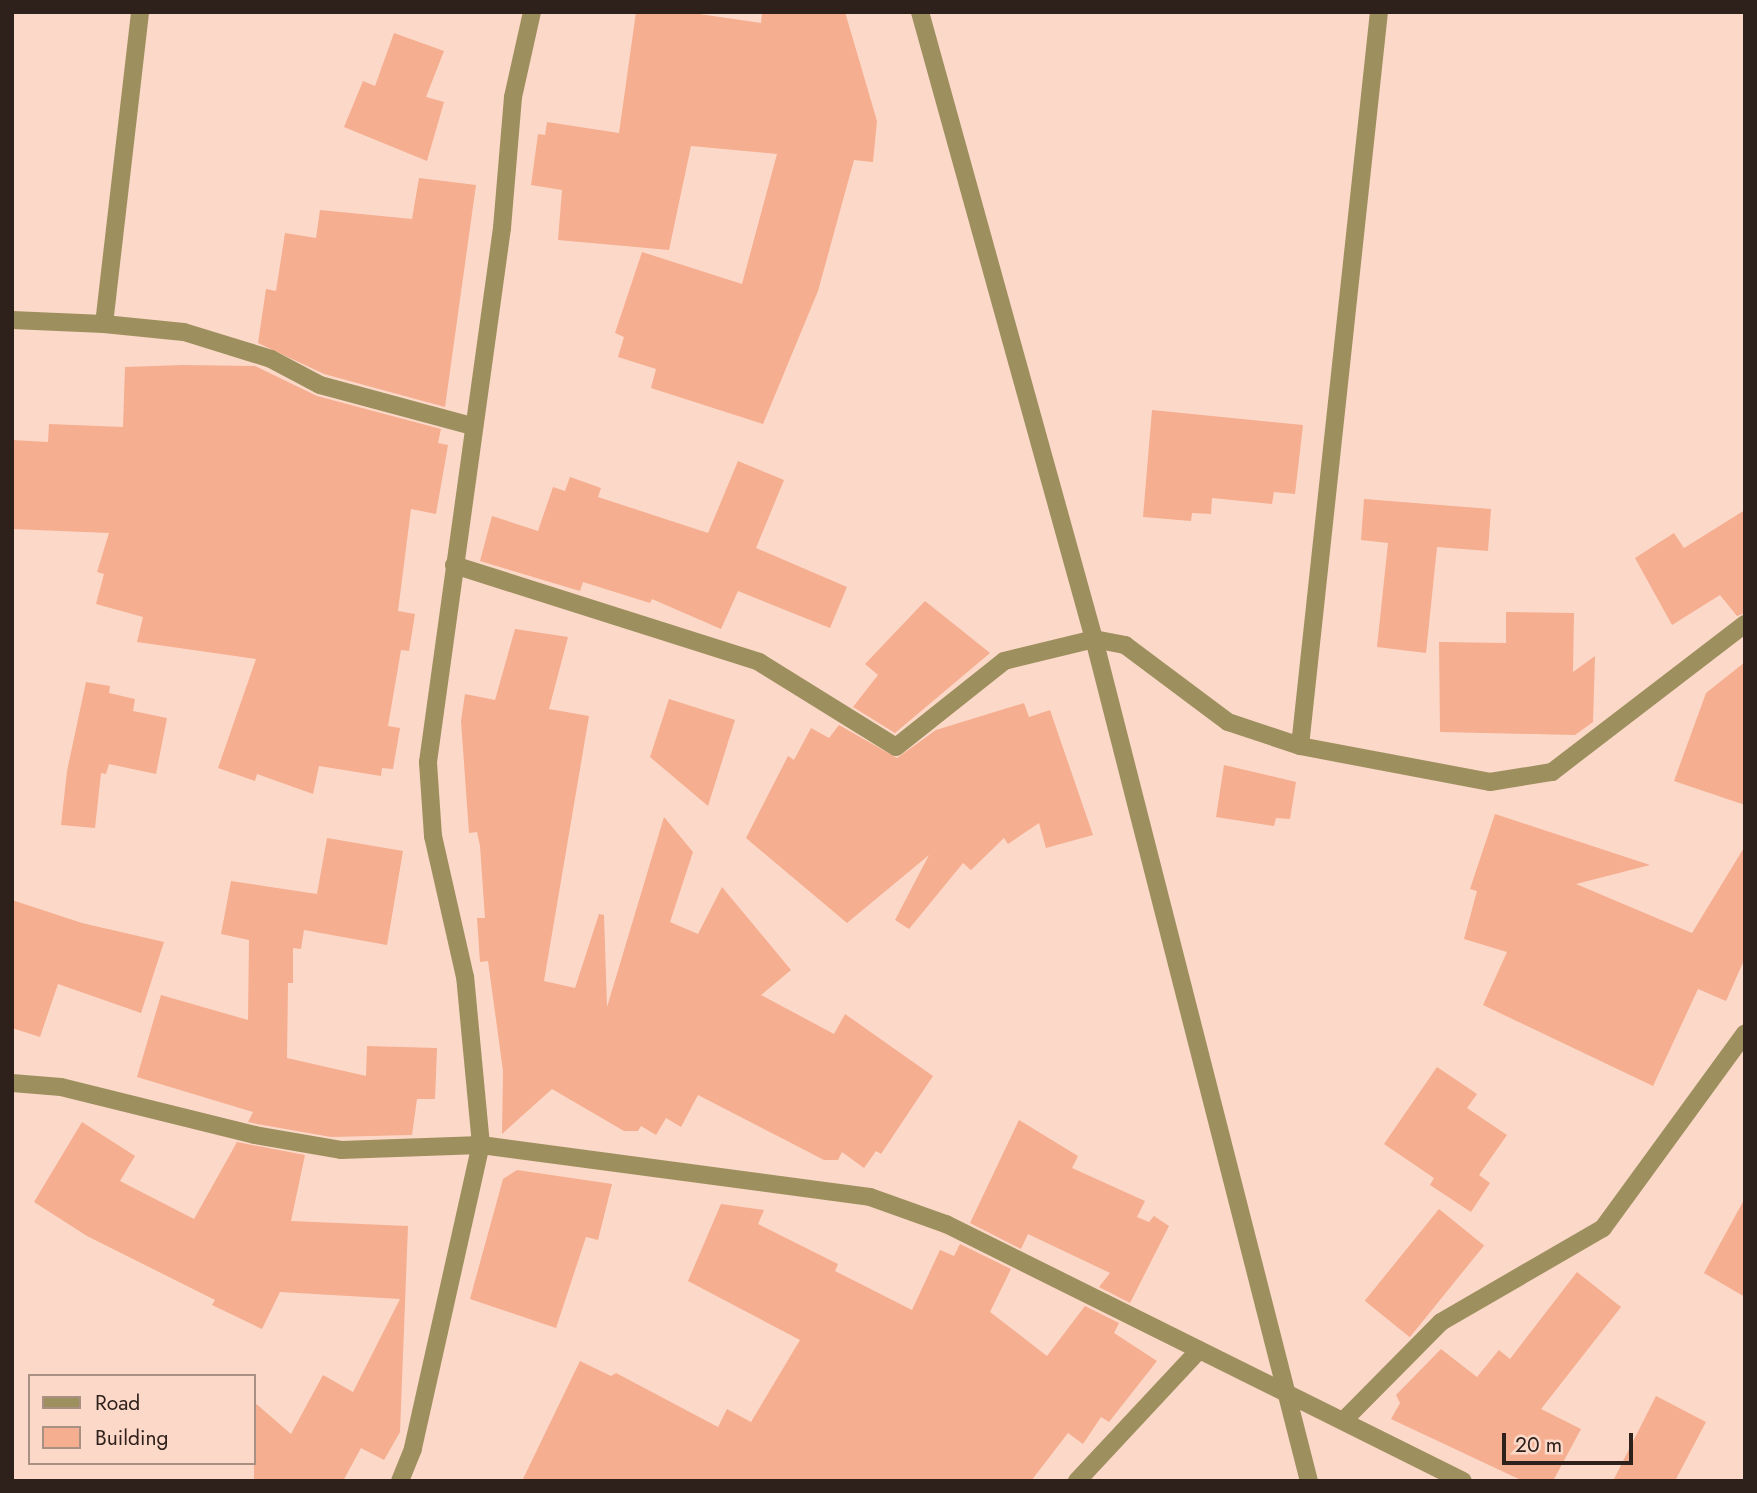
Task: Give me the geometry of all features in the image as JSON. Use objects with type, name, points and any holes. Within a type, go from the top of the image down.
[{"type":"street","points":[[104,324],[140,12]]},
{"type":"street","points":[[400,1481],[414,1448],[481,1144],[465,977],[433,836],[428,762],[472,426],[502,228],[513,97],[532,12]]},
{"type":"street","points":[[919,12],[1094,639],[1309,1481]]},
{"type":"street","points":[[1300,746],[1379,12]]},
{"type":"street","points":[[12,320],[104,324],[184,332],[271,359],[320,385],[472,426]]},
{"type":"street","points":[[454,565],[759,662],[896,747],[1004,661],[1094,639],[1125,645],[1228,722],[1300,746],[1490,782],[1552,772],[1745,624]]},
{"type":"street","points":[[1345,1419],[1441,1322],[1603,1228],[1745,1034]]},
{"type":"street","points":[[12,1083],[61,1087],[255,1135],[341,1150],[481,1144],[870,1198],[946,1224],[1199,1350],[1345,1419],[1463,1481]]},
{"type":"street","points":[[1077,1481],[1199,1350]]},
{"type":"building","points":[[636,12],[686,12],[761,23],[762,12],[845,12],[877,121],[873,162],[854,160],[818,291],[763,424],[651,388],[656,369],[618,357],[624,337],[615,333],[642,252],[742,284],[777,154],[691,146],[669,250],[558,240],[562,190],[531,185],[538,134],[545,135],[547,122],[619,133]]},
{"type":"building","points":[[394,33],[444,51],[426,97],[444,102],[427,161],[344,127],[363,81],[375,86]]},
{"type":"building","points":[[419,178],[476,185],[445,407],[324,374],[258,343],[266,289],[276,291],[285,233],[316,238],[320,210],[412,219]]},
{"type":"building","points":[[255,366],[317,396],[441,429],[438,443],[448,445],[436,514],[411,509],[398,611],[415,614],[409,651],[401,650],[388,726],[400,728],[393,769],[382,768],[381,776],[319,766],[313,794],[257,774],[255,781],[218,768],[256,659],[137,642],[143,617],[96,604],[104,574],[97,572],[109,533],[12,529],[12,440],[48,442],[49,424],[123,427],[125,367]]},
{"type":"building","points":[[1152,410],[1303,425],[1295,494],[1274,492],[1272,504],[1212,498],[1211,514],[1192,513],[1191,521],[1143,517]]},
{"type":"building","points":[[738,461],[784,480],[756,548],[847,587],[830,628],[738,591],[721,629],[652,599],[650,603],[583,582],[580,591],[480,561],[492,516],[538,531],[553,487],[565,491],[570,477],[601,488],[598,497],[708,533]]},
{"type":"building","points":[[1364,499],[1491,509],[1488,551],[1437,547],[1426,653],[1377,647],[1388,543],[1361,540]]},
{"type":"building","points":[[1745,510],[1745,613],[1737,616],[1720,595],[1672,625],[1635,558],[1674,533],[1684,548]]},
{"type":"building","points":[[925,601],[990,653],[895,733],[853,707],[878,675],[865,664]]},
{"type":"building","points":[[1506,612],[1574,613],[1573,672],[1595,656],[1593,722],[1575,735],[1440,732],[1439,642],[1506,643]]},
{"type":"building","points":[[515,629],[568,637],[549,709],[589,716],[544,981],[575,988],[599,914],[604,915],[607,1007],[664,817],[693,852],[670,922],[698,934],[722,887],[791,970],[761,995],[834,1034],[845,1014],[933,1076],[881,1154],[876,1151],[864,1168],[842,1152],[838,1160],[824,1160],[698,1095],[681,1127],[666,1118],[656,1135],[641,1126],[638,1131],[624,1131],[552,1089],[502,1134],[503,1071],[488,961],[480,962],[477,918],[485,918],[480,846],[477,832],[469,833],[461,721],[465,694],[495,700]]},
{"type":"building","points":[[1745,662],[1745,805],[1674,781],[1706,693]]},
{"type":"building","points":[[86,682],[110,686],[109,693],[135,699],[133,711],[167,718],[156,774],[109,764],[106,774],[101,773],[95,828],[61,825],[67,771]]},
{"type":"building","points":[[669,699],[735,720],[708,806],[650,757]]},
{"type":"building","points":[[1024,703],[1029,717],[1050,710],[1093,835],[1046,848],[1039,823],[1008,844],[1004,838],[971,870],[963,863],[909,929],[895,920],[929,855],[847,923],[746,838],[788,756],[794,760],[811,728],[829,738],[839,725],[897,758],[936,730]]},
{"type":"building","points":[[1224,765],[1296,782],[1290,819],[1276,818],[1274,826],[1216,817]]},
{"type":"building","points":[[1495,814],[1650,865],[1576,884],[1692,933],[1745,846],[1745,958],[1726,1001],[1698,989],[1653,1086],[1483,1005],[1507,952],[1464,939],[1477,891],[1470,889]]},
{"type":"building","points":[[327,838],[403,851],[387,945],[304,930],[301,949],[293,948],[293,983],[288,983],[287,1058],[366,1076],[367,1046],[437,1048],[435,1099],[417,1099],[412,1135],[331,1137],[257,1124],[248,1122],[253,1112],[137,1077],[161,995],[248,1020],[249,940],[221,934],[231,881],[317,894]]},
{"type":"building","points":[[12,900],[82,923],[164,942],[141,1013],[58,984],[40,1037],[12,1028]]},
{"type":"building","points":[[1437,1067],[1477,1094],[1467,1108],[1507,1135],[1479,1175],[1490,1183],[1471,1212],[1430,1185],[1434,1178],[1384,1144]]},
{"type":"building","points":[[1019,1120],[1078,1156],[1072,1168],[1145,1201],[1137,1217],[1149,1222],[1154,1216],[1169,1226],[1130,1303],[1099,1287],[1110,1273],[1028,1234],[1021,1249],[970,1223]]},
{"type":"building","points":[[82,1122],[135,1156],[120,1181],[194,1219],[237,1142],[305,1155],[291,1221],[408,1226],[400,1432],[384,1460],[361,1448],[343,1481],[254,1481],[256,1404],[291,1434],[323,1375],[353,1392],[400,1299],[280,1292],[262,1329],[212,1305],[215,1300],[87,1236],[34,1202]]},
{"type":"building","points":[[517,1170],[612,1184],[598,1240],[586,1237],[556,1328],[470,1299],[503,1179]]},
{"type":"building","points":[[1745,1198],[1745,1297],[1704,1273]]},
{"type":"building","points":[[721,1204],[764,1210],[758,1224],[838,1264],[835,1271],[912,1310],[940,1250],[954,1256],[960,1244],[1011,1269],[990,1312],[1047,1356],[1085,1306],[1119,1323],[1114,1333],[1157,1361],[1109,1422],[1101,1417],[1083,1444],[1068,1433],[1031,1481],[522,1481],[580,1361],[611,1376],[616,1373],[718,1427],[727,1409],[751,1422],[800,1340],[688,1281]]},
{"type":"building","points":[[1439,1209],[1484,1246],[1410,1337],[1365,1301]]},
{"type":"building","points":[[1577,1272],[1621,1307],[1541,1409],[1581,1429],[1553,1481],[1523,1481],[1391,1419],[1400,1403],[1396,1395],[1441,1349],[1477,1377],[1499,1350],[1510,1359]]},
{"type":"building","points":[[1656,1396],[1706,1422],[1675,1481],[1613,1481]]}]
